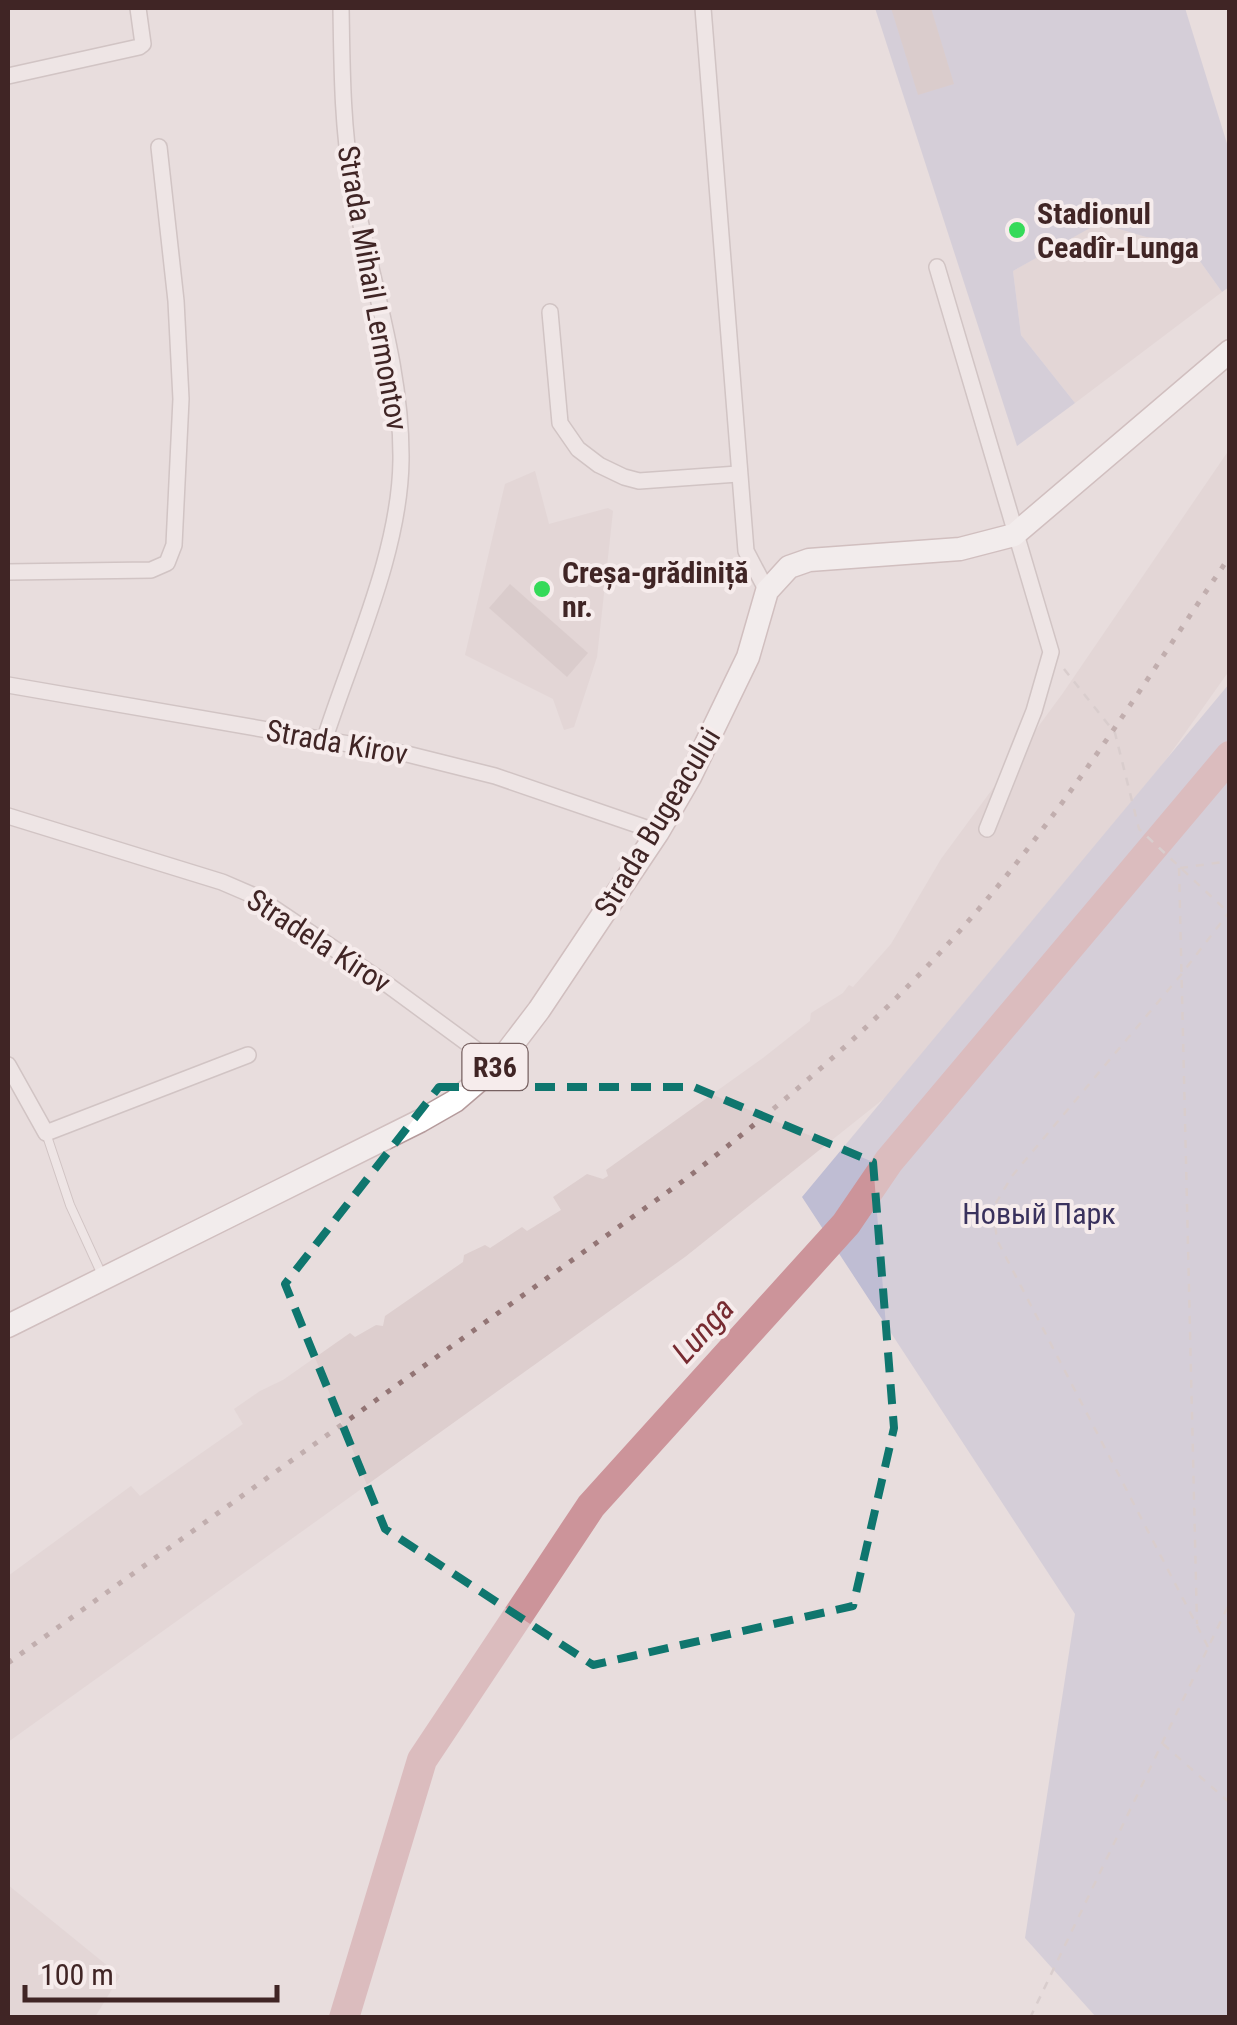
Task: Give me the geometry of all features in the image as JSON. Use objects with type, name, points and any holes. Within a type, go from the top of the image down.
[{"type":"main road","points":[[767,590],[789,566],[809,560],[960,549],[1014,535],[1230,351]]},
{"type":"main road","name":"Strada Bugeacului","points":[[8,1326],[420,1121],[455,1101],[497,1066],[658,832],[690,777],[748,657],[767,590]]},
{"type":"street","points":[[8,76],[139,47],[144,32],[138,8]]},
{"type":"street","name":"Strada Mihail Lermontov","points":[[324,738],[372,601],[394,522],[401,460],[395,387],[352,180],[343,95],[341,8]]},
{"type":"street","points":[[703,8],[746,551],[767,590]]},
{"type":"street","points":[[8,572],[151,570],[167,562],[174,546],[182,399],[176,301],[158,147]]},
{"type":"street","points":[[937,268],[1051,652],[1034,711],[987,829]]},
{"type":"street","points":[[550,312],[560,422],[578,449],[599,465],[639,481],[738,474]]},
{"type":"street","name":"Strada Kirov","points":[[8,686],[407,754],[495,776],[658,832]]},
{"type":"street","name":"Stradela Kirov","points":[[8,816],[222,882],[257,897],[373,974],[497,1066]]},
{"type":"street","points":[[8,1064],[46,1133],[248,1055]]},
{"type":"lane","points":[[46,1133],[70,1205],[103,1277]]},
{"type":"path","points":[[1051,652],[1115,733],[1139,829],[1229,913],[1012,1176],[993,1208],[997,1240],[1208,1647]]},
{"type":"path","points":[[1179,868],[1230,862]]},
{"type":"path","points":[[1179,868],[1197,1626]]},
{"type":"path","points":[[1030,2018],[1230,1602]]},
{"type":"path","points":[[1162,1743],[1230,1803]]},
{"type":"highlighted area","points":[[439,1087],[694,1087],[873,1162],[894,1428],[853,1606],[593,1665],[385,1529],[285,1284]]},
{"type":"shaded area","points":[[1098,223],[1189,246],[1222,292],[1075,403],[1021,335],[1013,271]]},
{"type":"shaded area","points":[[1229,450],[1229,671],[1065,902],[911,1077],[685,1257],[8,1742],[8,1576],[131,1486],[140,1496],[243,1424],[234,1409],[260,1391],[283,1380],[350,1333],[355,1337],[376,1325],[383,1326],[385,1316],[463,1262],[464,1255],[485,1245],[490,1248],[522,1227],[527,1231],[561,1210],[553,1197],[587,1174],[603,1179],[608,1176],[606,1170],[763,1058],[810,1021],[811,1013],[849,985],[853,987],[891,944],[941,859],[1063,693]]},
{"type":"shaded area","name":"Creșa-grădiniță nr.","points":[[535,471],[549,524],[608,508],[613,511],[597,657],[574,727],[564,730],[553,699],[465,655],[505,484]]},
{"type":"shaded area","points":[[8,1885],[120,1976],[95,2017],[8,2017]]},
{"type":"green space","name":"Stadionul Ceadîr-Lunga","points":[[875,8],[1185,8],[1229,150],[1229,287],[1222,292],[1189,246],[1099,223],[1013,271],[1021,335],[1075,403],[1017,446]]},
{"type":"green space","name":"Новый Парк","points":[[1229,684],[1229,2017],[1096,2017],[1025,1938],[1075,1614],[802,1197]]},
{"type":"building","points":[[891,8],[931,8],[954,84],[918,95]]},
{"type":"building","points":[[510,584],[588,653],[567,677],[489,608]]},
{"type":"waterway","name":"Lunga","points":[[344,2018],[422,1760],[591,1506],[846,1224],[889,1161],[1230,756]]},
{"type":"railway","points":[[8,1663],[683,1181],[830,1060],[932,961],[1001,883],[1103,746],[1230,556]]},
{"type":"place","name":"Stadionul Ceadîr-Lunga","points":[[1017,230]]},
{"type":"place","name":"Creșa-grădiniță nr.","points":[[542,589]]}]
